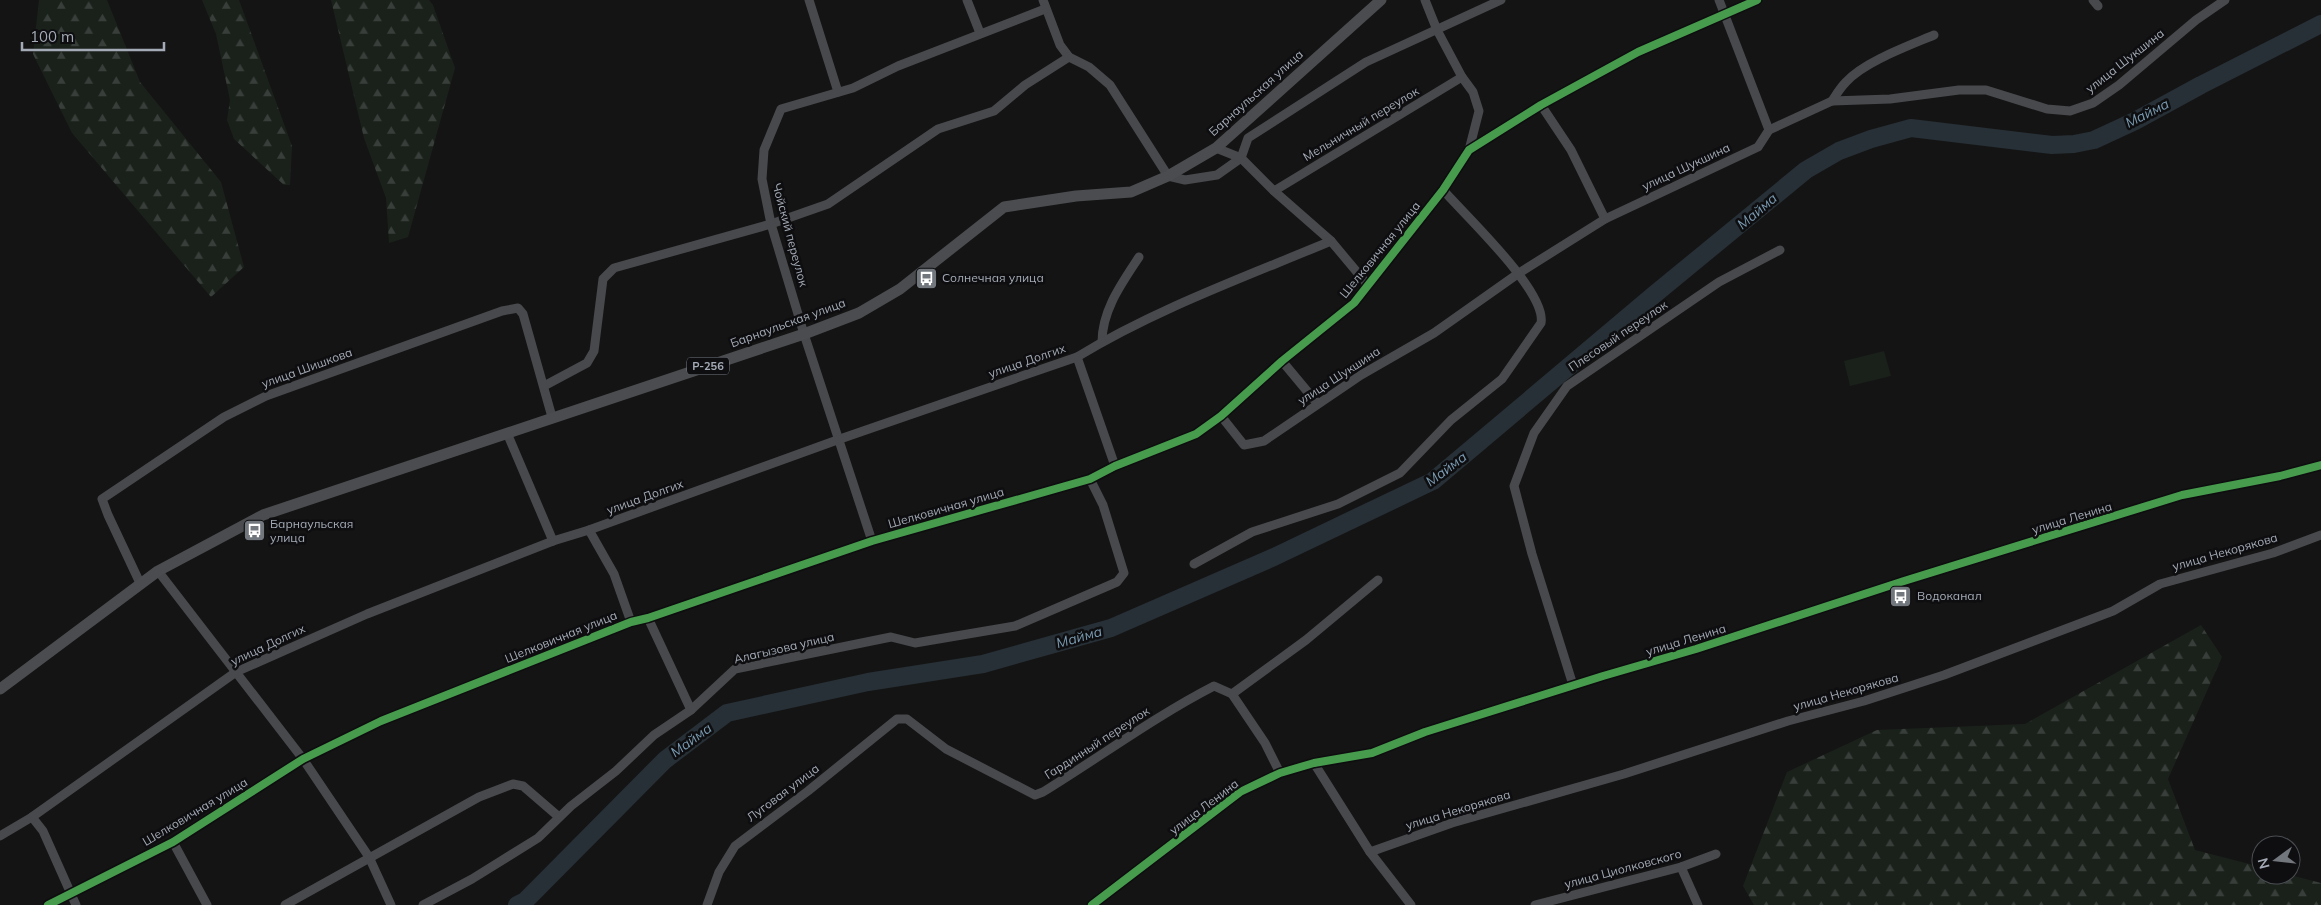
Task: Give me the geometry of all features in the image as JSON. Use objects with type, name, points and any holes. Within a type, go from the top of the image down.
[{"type":"main road","name":"Барнаульская улица","points":[[0,689],[158,571],[263,515],[804,334],[859,312],[900,289],[1004,207],[1076,196],[1132,192],[1168,176],[1216,148],[1380,0]]},
{"type":"street","points":[[809,0],[838,92]]},
{"type":"street","points":[[967,0],[980,33]]},
{"type":"street","points":[[1425,0],[1437,30],[1462,78],[1473,92],[1479,111],[1469,150]]},
{"type":"street","points":[[1044,4],[1060,45],[1069,57],[1089,67],[1110,85],[1168,176],[1184,180],[1217,175],[1241,158],[1248,138],[1366,62],[1501,0]]},
{"type":"street","points":[[1718,0],[1769,130]]},
{"type":"street","name":"Шелковичная улица","points":[[48,905],[173,842],[303,759],[381,721],[631,622],[648,618],[872,541],[1090,479],[1115,466],[1196,434],[1221,416],[1282,361],[1354,303],[1367,284],[1443,190],[1469,150],[1541,105],[1638,52],[1757,0]]},
{"type":"street","name":"улица Шукшина","points":[[1221,416],[1244,445],[1264,440],[1361,375],[1434,333],[1519,273],[1605,219],[1758,146],[1769,130],[1832,101],[1890,99],[1959,90],[1986,90],[2047,109],[2070,111],[2093,103],[2119,85],[2196,20],[2225,0]]},
{"type":"street","name":"Чойский переулок","points":[[872,541],[804,334],[771,224],[762,179],[764,150],[781,109],[853,88],[898,66],[980,33],[1044,4]]},
{"type":"street","points":[[1832,101],[1846,81],[1865,68],[1891,53],[1934,35]]},
{"type":"street","points":[[544,386],[587,363],[594,351],[603,279],[614,268],[771,224],[828,204],[856,187],[938,130],[994,111],[1025,85],[1069,57]]},
{"type":"street","name":"Мельничный переулок","points":[[1274,191],[1462,78]]},
{"type":"street","points":[[1541,105],[1571,150],[1605,219]]},
{"type":"street","points":[[1216,148],[1241,158],[1274,191],[1330,241],[1367,284]]},
{"type":"street","points":[[1194,564],[1252,532],[1338,504],[1400,472],[1451,420],[1502,379],[1542,323],[1543,315],[1541,310],[1519,273],[1443,190]]},
{"type":"street","name":"улица Долгих","points":[[0,836],[32,816],[236,672],[367,614],[554,541],[1077,357],[1152,317],[1330,241]]},
{"type":"street","name":"Плесовый переулок","points":[[1573,685],[1532,554],[1514,486],[1534,433],[1567,386],[1719,282],[1780,250]]},
{"type":"street","points":[[1102,342],[1102,328],[1115,293],[1139,257]]},
{"type":"street","name":"улица Шишкова","points":[[140,583],[108,516],[102,499],[224,417],[266,396],[502,311],[518,308],[523,314],[552,417]]},
{"type":"street","points":[[1077,357],[1115,466]]},
{"type":"street","points":[[1282,361],[1317,403]]},
{"type":"street","points":[[507,433],[554,541]]},
{"type":"street","name":"улица Ленина","points":[[1092,905],[1240,792],[1280,773],[1314,763],[1372,753],[1425,732],[1573,685],[1696,649],[1904,581],[2182,496],[2280,476],[2321,465]]},
{"type":"street","name":"Алагызова улица","points":[[423,905],[472,879],[538,838],[559,817],[654,735],[691,710],[735,669],[891,637],[915,643],[1014,626],[1118,582],[1124,573],[1103,506],[1090,479]]},
{"type":"street","points":[[589,530],[614,574],[631,622]]},
{"type":"street","name":"улица Некорякова","points":[[1370,852],[1452,823],[1624,774],[1788,721],[1864,702],[1944,675],[2113,611],[2160,584],[2273,553],[2321,535]]},
{"type":"street","points":[[158,571],[303,759],[369,857],[391,905]]},
{"type":"street","points":[[1280,773],[1265,743],[1232,694],[1306,640],[1378,580]]},
{"type":"street","points":[[648,618],[691,710]]},
{"type":"street","name":"Гардинный переулок","points":[[897,719],[907,719],[946,748],[1035,795],[1089,764],[1181,703],[1214,686],[1232,694]]},
{"type":"street","name":"Луговая улица","points":[[707,905],[719,872],[735,846],[808,791],[897,719]]},
{"type":"street","points":[[1314,763],[1370,852],[1411,905]]},
{"type":"street","points":[[285,905],[479,798],[513,784],[523,786],[559,817]]},
{"type":"street","points":[[32,816],[43,831],[76,905]]},
{"type":"street","points":[[173,842],[207,905]]},
{"type":"street","name":"улица Циолковского","points":[[1535,905],[1680,867],[1716,854]]},
{"type":"street","points":[[1680,867],[1698,905]]},
{"type":"green space","points":[[39,0],[107,0],[140,82],[221,182],[244,267],[211,297],[72,133],[33,54]]},
{"type":"green space","points":[[202,0],[239,0],[292,146],[290,185],[284,185],[234,139],[227,120],[230,100],[216,34]]},
{"type":"green space","points":[[331,0],[429,0],[433,5],[455,68],[408,237],[389,243],[386,198],[364,138]]},
{"type":"green space","points":[[1884,351],[1891,376],[1850,386],[1844,361]]},
{"type":"green space","points":[[2201,625],[2222,657],[2168,779],[2195,850],[2251,864],[2251,885],[2301,885],[2301,878],[2321,883],[2321,905],[1754,905],[1743,886],[1787,772],[1877,730],[2025,724]]},
{"type":"waterway","name":"Майма","points":[[517,905],[525,901],[665,760],[727,713],[868,682],[983,664],[1111,628],[1274,557],[1433,481],[1806,170],[1839,151],[1871,139],[1911,128],[2052,145],[2074,144],[2094,140],[2135,121],[2321,24]]},
{"type":"cycle path","points":[[48,905],[173,842],[303,759],[381,721],[631,622],[648,618],[872,541],[1090,479],[1115,466],[1196,434],[1221,416],[1282,361],[1354,303],[1443,190],[1469,150],[1541,105],[1638,52],[1757,0]]},
{"type":"cycle path","points":[[1092,905],[1240,792],[1280,773],[1314,763],[1372,753],[1425,732],[1696,649],[1904,581],[2182,495],[2280,476],[2321,465]]},
{"type":"place","name":"Солнечная улица","points":[[926,278]]},
{"type":"place","name":"Барнаульская улица","points":[[254,531]]},
{"type":"place","name":"Водоканал","points":[[1901,596]]}]
